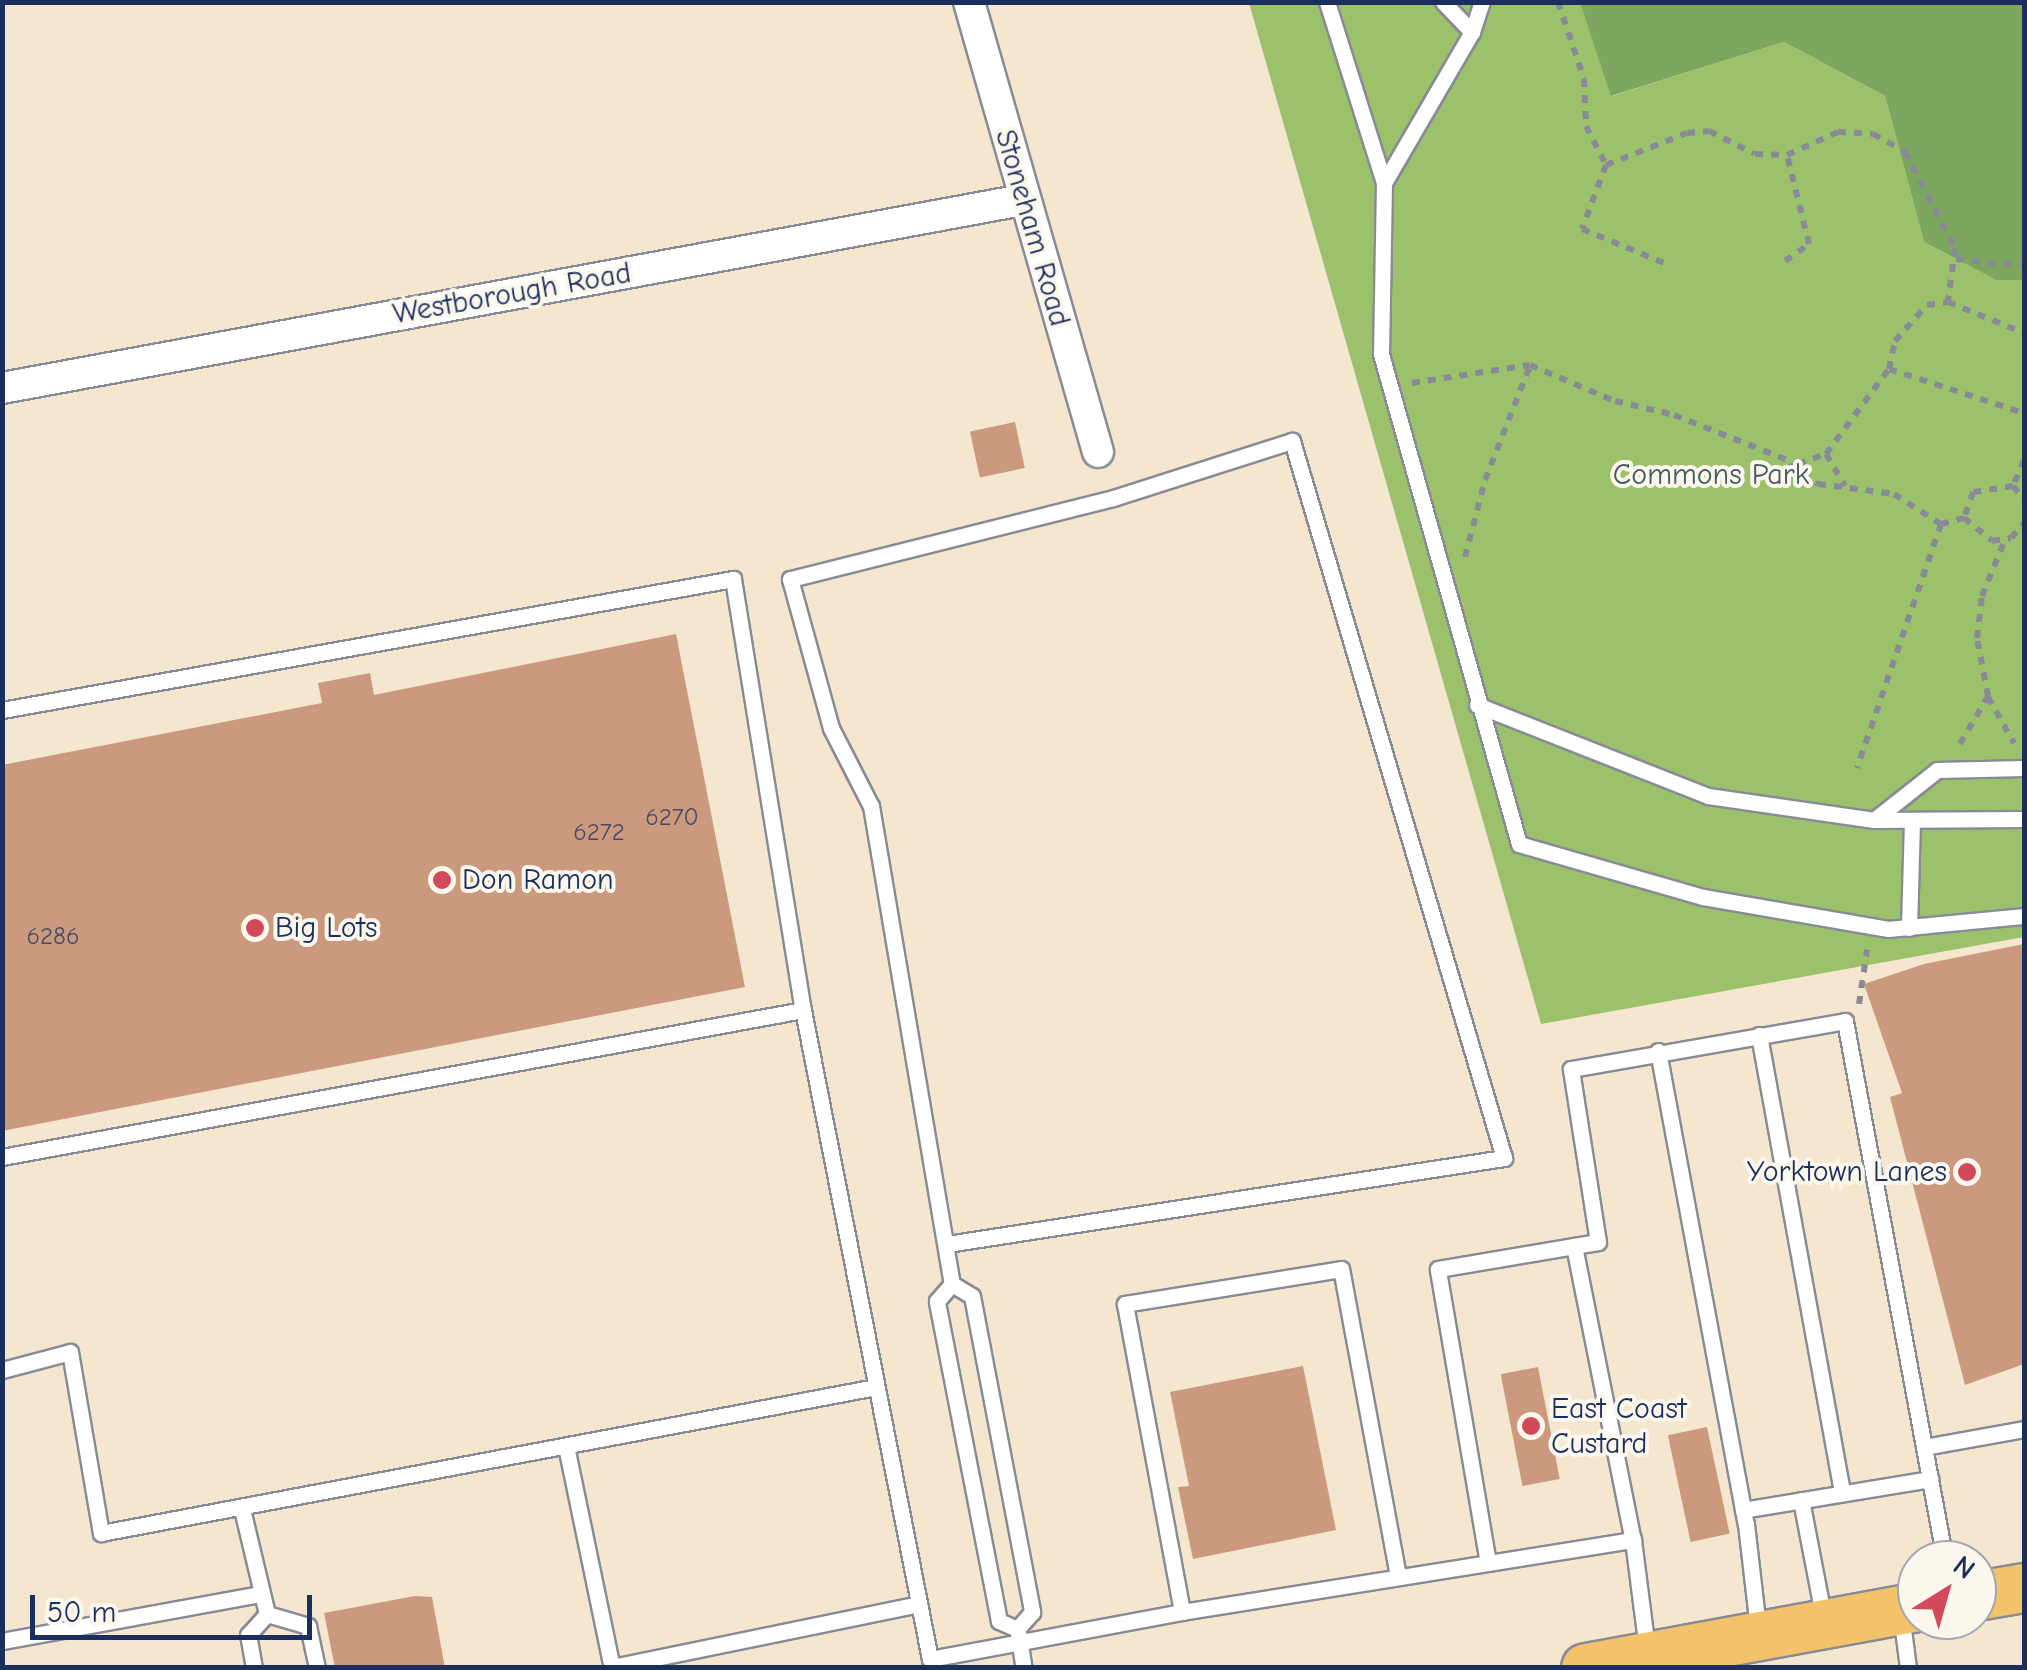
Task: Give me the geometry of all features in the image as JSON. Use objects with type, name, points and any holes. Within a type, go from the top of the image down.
[{"type":"main road","points":[[1997,1593],[2024,1588]]},
{"type":"main road","points":[[1586,1668],[1649,1662],[1759,1636],[1897,1610]]},
{"type":"street","name":"Stoneham Road","points":[[970,2],[1022,200],[1098,452]]},
{"type":"street","name":"Westborough Road","points":[[2,388],[1022,200]]},
{"type":"lane","points":[[1327,2],[1384,183],[1381,354],[1519,844],[1704,897],[1870,926],[1910,928],[2024,916]]},
{"type":"lane","points":[[1443,2],[1472,32]]},
{"type":"lane","points":[[1384,183],[1472,32],[1482,2]]},
{"type":"lane","points":[[948,1244],[1504,1158],[1292,441],[1112,498],[790,579],[831,728],[871,806],[948,1244],[952,1284],[937,1301],[999,1622],[1018,1636]]},
{"type":"lane","points":[[2,710],[732,579],[803,1010],[930,1659],[1018,1636],[1633,1540]]},
{"type":"lane","points":[[1478,705],[1708,796],[1874,820],[2024,819]]},
{"type":"lane","points":[[1874,820],[1937,770],[2024,768]]},
{"type":"lane","points":[[1910,928],[1912,820]]},
{"type":"lane","points":[[2,1158],[803,1010]]},
{"type":"lane","points":[[1488,1564],[1438,1270],[1598,1242],[1571,1070],[1658,1051],[1845,1021],[1941,1540]]},
{"type":"lane","points":[[1759,1035],[1842,1490]]},
{"type":"lane","points":[[1658,1051],[1743,1510],[1759,1636]]},
{"type":"lane","points":[[1574,1246],[1633,1540],[1649,1662]]},
{"type":"lane","points":[[1182,1612],[1125,1304],[1342,1268],[1398,1576]]},
{"type":"lane","points":[[952,1284],[972,1296],[1032,1612],[1018,1636],[1024,1668]]},
{"type":"lane","points":[[2,1370],[70,1352],[100,1533],[876,1387]]},
{"type":"lane","points":[[1924,1447],[2024,1430]]},
{"type":"lane","points":[[566,1446],[612,1667],[919,1604]]},
{"type":"lane","points":[[1743,1510],[1842,1490],[1930,1479]]},
{"type":"lane","points":[[1800,1500],[1826,1624]]},
{"type":"lane","points":[[242,1509],[267,1614]]},
{"type":"lane","points":[[2,1641],[261,1594]]},
{"type":"lane","points":[[254,1668],[248,1635],[267,1614]]},
{"type":"lane","points":[[267,1614],[308,1626],[317,1668]]},
{"type":"lane","points":[[1908,1640],[1908,1668]]},
{"type":"path","points":[[1558,2],[1584,79],[1586,126],[1606,165],[1582,229],[1664,263]]},
{"type":"path","points":[[1606,165],[1688,133],[1709,131],[1756,154],[1788,155],[1860,129],[1905,152],[1923,178],[1956,260],[1948,302]]},
{"type":"path","points":[[1785,260],[1809,244],[1788,155]]},
{"type":"path","points":[[1956,260],[2024,266]]},
{"type":"path","points":[[1788,465],[1826,454],[1889,369],[1895,341],[1916,313],[1948,302],[2024,333]]},
{"type":"path","points":[[1411,383],[1530,365],[1614,402],[1749,444],[1818,484],[1894,494],[1941,524],[1964,518]]},
{"type":"path","points":[[1461,565],[1485,480],[1530,365]]},
{"type":"path","points":[[1889,369],[2024,413]]},
{"type":"path","points":[[1826,454],[1846,487]]},
{"type":"path","points":[[2013,486],[2024,460]]},
{"type":"path","points":[[2013,486],[2024,500]]},
{"type":"path","points":[[1964,518],[1974,492],[2013,486]]},
{"type":"path","points":[[1964,518],[1974,533],[2004,542]]},
{"type":"path","points":[[2015,743],[1988,696],[1977,638],[1982,596],[2004,542],[2024,523]]},
{"type":"path","points":[[1858,768],[1941,524]]},
{"type":"path","points":[[1960,744],[1988,696]]},
{"type":"path","points":[[1845,1021],[1863,999],[1859,977],[1870,926]]},
{"type":"green space","name":"Commons Park","points":[[1249,3],[1580,3],[1612,96],[1784,42],[1885,96],[1924,242],[1996,280],[2024,280],[2024,937],[1541,1024]]},
{"type":"green space","points":[[1580,3],[2024,3],[2024,280],[1996,280],[1924,242],[1885,96],[1784,42],[1611,96]]},
{"type":"building","points":[[1015,422],[1025,468],[980,478],[970,432]]},
{"type":"building","points":[[676,634],[745,987],[2,1131],[2,765],[322,703],[318,683],[370,673],[374,695]]},
{"type":"building","name":"Yorktown Lanes","points":[[2024,944],[2024,1364],[1965,1385],[1890,1097],[1902,1093],[1864,984],[1924,964]]},
{"type":"building","points":[[1303,1366],[1336,1530],[1193,1559],[1178,1487],[1189,1486],[1170,1392]]},
{"type":"building","name":"East Coast Custard","points":[[1538,1367],[1560,1479],[1522,1486],[1501,1374]]},
{"type":"building","points":[[1707,1427],[1730,1534],[1691,1542],[1668,1435]]},
{"type":"building","points":[[415,1596],[432,1597],[445,1668],[335,1668],[324,1613]]},
{"type":"place","name":"Don Ramon","points":[[442,880]]},
{"type":"place","name":"Big Lots","points":[[255,928]]},
{"type":"place","name":"Yorktown Lanes","points":[[1967,1172]]},
{"type":"place","name":"East Coast Custard","points":[[1531,1426]]}]
